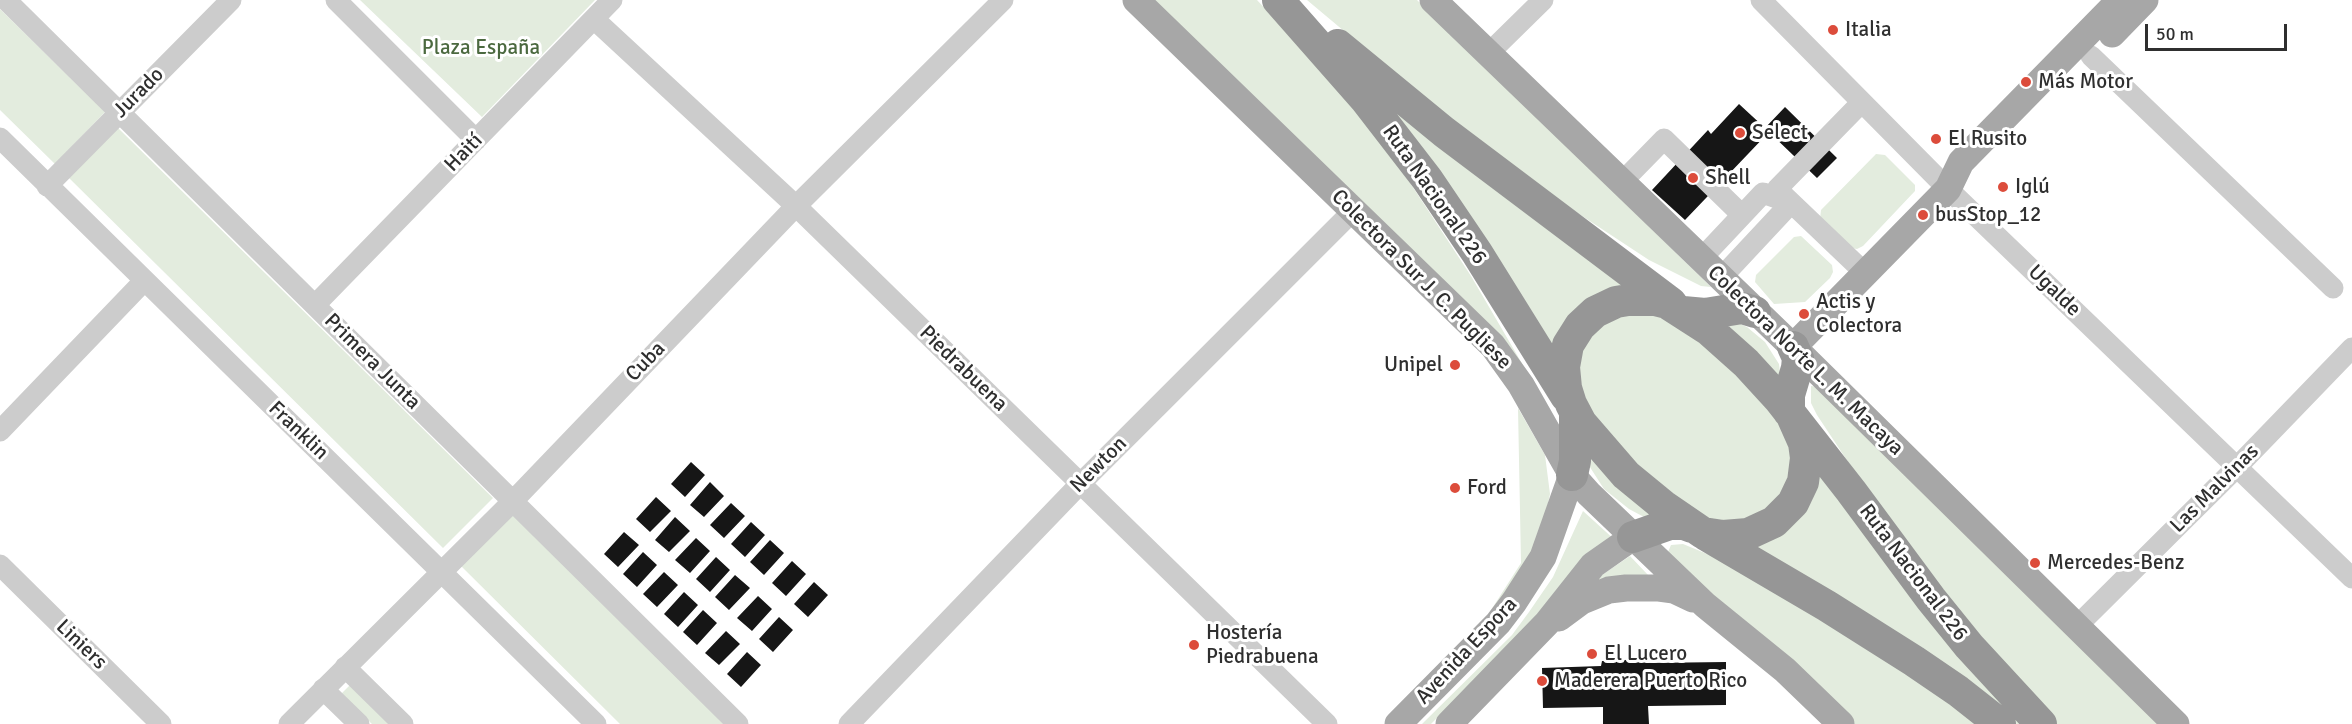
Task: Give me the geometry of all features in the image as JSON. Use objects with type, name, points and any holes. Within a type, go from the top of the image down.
[{"type":"highway","name":"Ruta Nacional 226","points":[[1278,0],[1366,100],[1427,179],[1477,253],[1596,443],[1626,476],[1698,530],[1827,606],[1914,661],[1958,691],[2000,724]]},
{"type":"highway","name":"Ruta Nacional 226","points":[[1286,0],[1444,132],[1624,265],[1708,330],[1746,363],[1791,414],[1969,646],[2041,724]]},
{"type":"highway","name":"Ruta Nacional 226","points":[[1573,408],[1565,379],[1566,355],[1573,335],[1587,318],[1605,307],[1628,300],[1655,300],[1680,310]]},
{"type":"highway","points":[[1680,310],[1705,314],[1742,308],[1755,312]]},
{"type":"highway","points":[[1791,414],[1789,395],[1798,358],[1793,347]]},
{"type":"highway","points":[[1572,474],[1575,461],[1573,408]]},
{"type":"highway","name":"Ruta Nacional 226","points":[[1698,530],[1723,536],[1748,534],[1774,522],[1793,503],[1803,482],[1806,458],[1804,443],[1791,414]]},
{"type":"highway","points":[[1633,537],[1670,524],[1684,524],[1698,530]]},
{"type":"main road","name":"Colectora Sur J. C. Pugliese","points":[[1136,0],[1493,346],[1521,385],[1572,474],[1633,537],[1705,604],[1785,670],[1841,724]]},
{"type":"main road","name":"Colectora Norte L. M. Macaya","points":[[1433,0],[1700,260],[1793,347],[2176,724]]},
{"type":"main road","points":[[1948,189],[1961,162],[2120,0]]},
{"type":"main road","points":[[1793,347],[1948,189],[1978,172],[2145,0]]},
{"type":"main road","name":"Avenida Espora","points":[[1398,724],[1498,623],[1514,602],[1543,557],[1572,474]]},
{"type":"main road","name":"Avenida Espora","points":[[1449,724],[1528,643],[1593,565],[1633,537]]},
{"type":"main road","points":[[1528,643],[1582,601],[1609,590],[1642,586],[1674,590],[1705,604]]},
{"type":"street","name":"Primera Junta","points":[[6,0],[738,724]]},
{"type":"street","name":"Jurado","points":[[47,186],[231,0]]},
{"type":"street","points":[[336,0],[476,140]]},
{"type":"street","name":"Haití","points":[[315,305],[612,0]]},
{"type":"street","name":"Cuba","points":[[289,724],[440,571],[513,501],[796,206],[1003,0]]},
{"type":"street","points":[[1488,54],[1544,0]]},
{"type":"street","name":"Ugalde","points":[[1761,0],[1948,189],[2352,578]]},
{"type":"street","name":"Piedrabuena","points":[[594,19],[796,206],[1327,724]]},
{"type":"street","points":[[2091,56],[2333,288]]},
{"type":"street","points":[[1720,279],[1777,195],[1862,102]]},
{"type":"street","name":"Franklin","points":[[0,138],[596,724]]},
{"type":"street","points":[[1621,183],[1664,139],[1742,215]]},
{"type":"street","points":[[1700,260],[1742,215],[1777,195]]},
{"type":"street","points":[[1777,195],[1866,274]]},
{"type":"street","name":"Newton","points":[[849,724],[1081,483],[1353,211]]},
{"type":"street","points":[[0,431],[144,281]]},
{"type":"street","name":"Las Malvinas","points":[[2076,627],[2237,467],[2352,348]]},
{"type":"street","name":"Liniers","points":[[0,566],[161,724]]},
{"type":"street","points":[[345,667],[403,724]]},
{"type":"street","points":[[323,689],[359,724]]},
{"type":"green space","name":"Plaza España","points":[[360,0],[595,0],[482,117]]},
{"type":"green space","points":[[1147,0],[1257,0],[1328,76],[1401,169],[1471,276],[1527,372]]},
{"type":"green space","points":[[1307,0],[1417,0],[1711,287],[1701,286],[1649,260],[1573,210],[1431,104]]},
{"type":"green space","points":[[0,9],[105,112],[55,164],[0,110]]},
{"type":"green space","points":[[1361,75],[1635,285],[1553,348]]},
{"type":"green space","points":[[117,127],[493,498],[443,548],[68,177]]},
{"type":"green space","points":[[1876,154],[1885,155],[1915,185],[1915,191],[1863,246],[1857,249],[1851,248],[1820,219],[1821,210]]},
{"type":"green space","points":[[1801,236],[1832,265],[1833,272],[1830,278],[1805,302],[1774,304],[1755,282],[1756,275],[1794,237]]},
{"type":"green space","points":[[1656,311],[1697,335],[1773,409],[1794,450],[1786,492],[1752,522],[1712,523],[1666,494],[1595,420],[1576,379],[1581,347],[1591,332],[1618,313]]},
{"type":"green space","points":[[1723,320],[1747,327],[1765,342],[1779,364],[1781,381]]},
{"type":"green space","points":[[1811,386],[1818,387],[2159,724],[2055,724],[1897,536],[1817,415],[1811,403]]},
{"type":"green space","points":[[1518,408],[1545,455],[1550,494],[1543,527],[1525,564],[1508,594],[1486,618],[1521,563]]},
{"type":"green space","points":[[1582,446],[1659,522],[1629,509],[1604,489],[1586,461]]},
{"type":"green space","points":[[1819,473],[2026,724],[2015,724],[1748,549],[1778,536],[1803,515],[1812,500]]},
{"type":"green space","points":[[1583,511],[1616,541],[1541,612],[1431,724],[1422,724],[1512,635],[1553,577]]},
{"type":"green space","points":[[513,514],[724,724],[620,724],[461,566]]},
{"type":"green space","points":[[1683,544],[1729,563],[1795,600],[1982,724],[1845,724],[1668,552],[1671,545]]},
{"type":"green space","points":[[1630,556],[1648,575],[1590,588],[1599,577]]},
{"type":"green space","points":[[352,683],[395,724],[372,724],[341,694]]},
{"type":"building","points":[[1739,104],[1765,128],[1785,107],[1837,158],[1817,178],[1769,132],[1685,220],[1652,190],[1708,130],[1711,134]]},
{"type":"building","points":[[691,462],[705,475],[685,497],[671,484]]},
{"type":"building","points":[[710,482],[724,496],[704,517],[690,505]]},
{"type":"building","points":[[656,497],[671,511],[650,532],[636,519]]},
{"type":"building","points":[[731,503],[745,516],[724,538],[710,525]]},
{"type":"building","points":[[675,517],[690,531],[669,552],[655,540]]},
{"type":"building","points":[[751,522],[765,535],[745,557],[731,544]]},
{"type":"building","points":[[624,532],[639,545],[618,567],[604,554]]},
{"type":"building","points":[[696,538],[710,551],[690,573],[675,560]]},
{"type":"building","points":[[770,540],[784,553],[764,575],[750,562]]},
{"type":"building","points":[[643,552],[657,565],[637,587],[623,574]]},
{"type":"building","points":[[716,557],[730,570],[710,592],[696,579]]},
{"type":"building","points":[[792,561],[806,574],[786,596],[772,583]]},
{"type":"building","points":[[664,572],[678,585],[657,607],[643,594]]},
{"type":"building","points":[[735,575],[750,588],[729,610],[715,597]]},
{"type":"building","points":[[814,582],[828,595],[808,617],[794,604]]},
{"type":"building","points":[[684,592],[698,605],[678,627],[664,614]]},
{"type":"building","points":[[758,596],[772,609],[752,631],[737,618]]},
{"type":"building","points":[[703,610],[717,623],[697,645],[683,632]]},
{"type":"building","points":[[779,617],[793,630],[773,652],[759,639]]},
{"type":"building","points":[[726,631],[740,644],[719,665],[705,653]]},
{"type":"building","points":[[747,652],[761,665],[741,687],[727,674]]},
{"type":"building","points":[[1647,659],[1647,663],[1726,662],[1726,705],[1648,706],[1649,724],[1603,724],[1603,707],[1543,708],[1542,668],[1601,666],[1602,661]]},
{"type":"place","name":"Italia","points":[[1833,30]]},
{"type":"place","name":"Más Motor","points":[[2026,82]]},
{"type":"place","name":"Select","points":[[1740,133]]},
{"type":"place","name":"El Rusito","points":[[1936,139]]},
{"type":"place","name":"Shell","points":[[1693,178]]},
{"type":"place","name":"Iglú","points":[[2003,187]]},
{"type":"place","name":"busStop_12","points":[[1923,215]]},
{"type":"place","name":"Actis y Colectora","points":[[1804,314]]},
{"type":"place","name":"Unipel","points":[[1455,365]]},
{"type":"place","name":"Ford","points":[[1455,488]]},
{"type":"place","name":"Mercedes-Benz","points":[[2035,563]]},
{"type":"place","name":"Hostería Piedrabuena","points":[[1194,645]]},
{"type":"place","name":"El Lucero","points":[[1592,654]]},
{"type":"place","name":"Maderera Puerto Rico","points":[[1542,681]]}]
